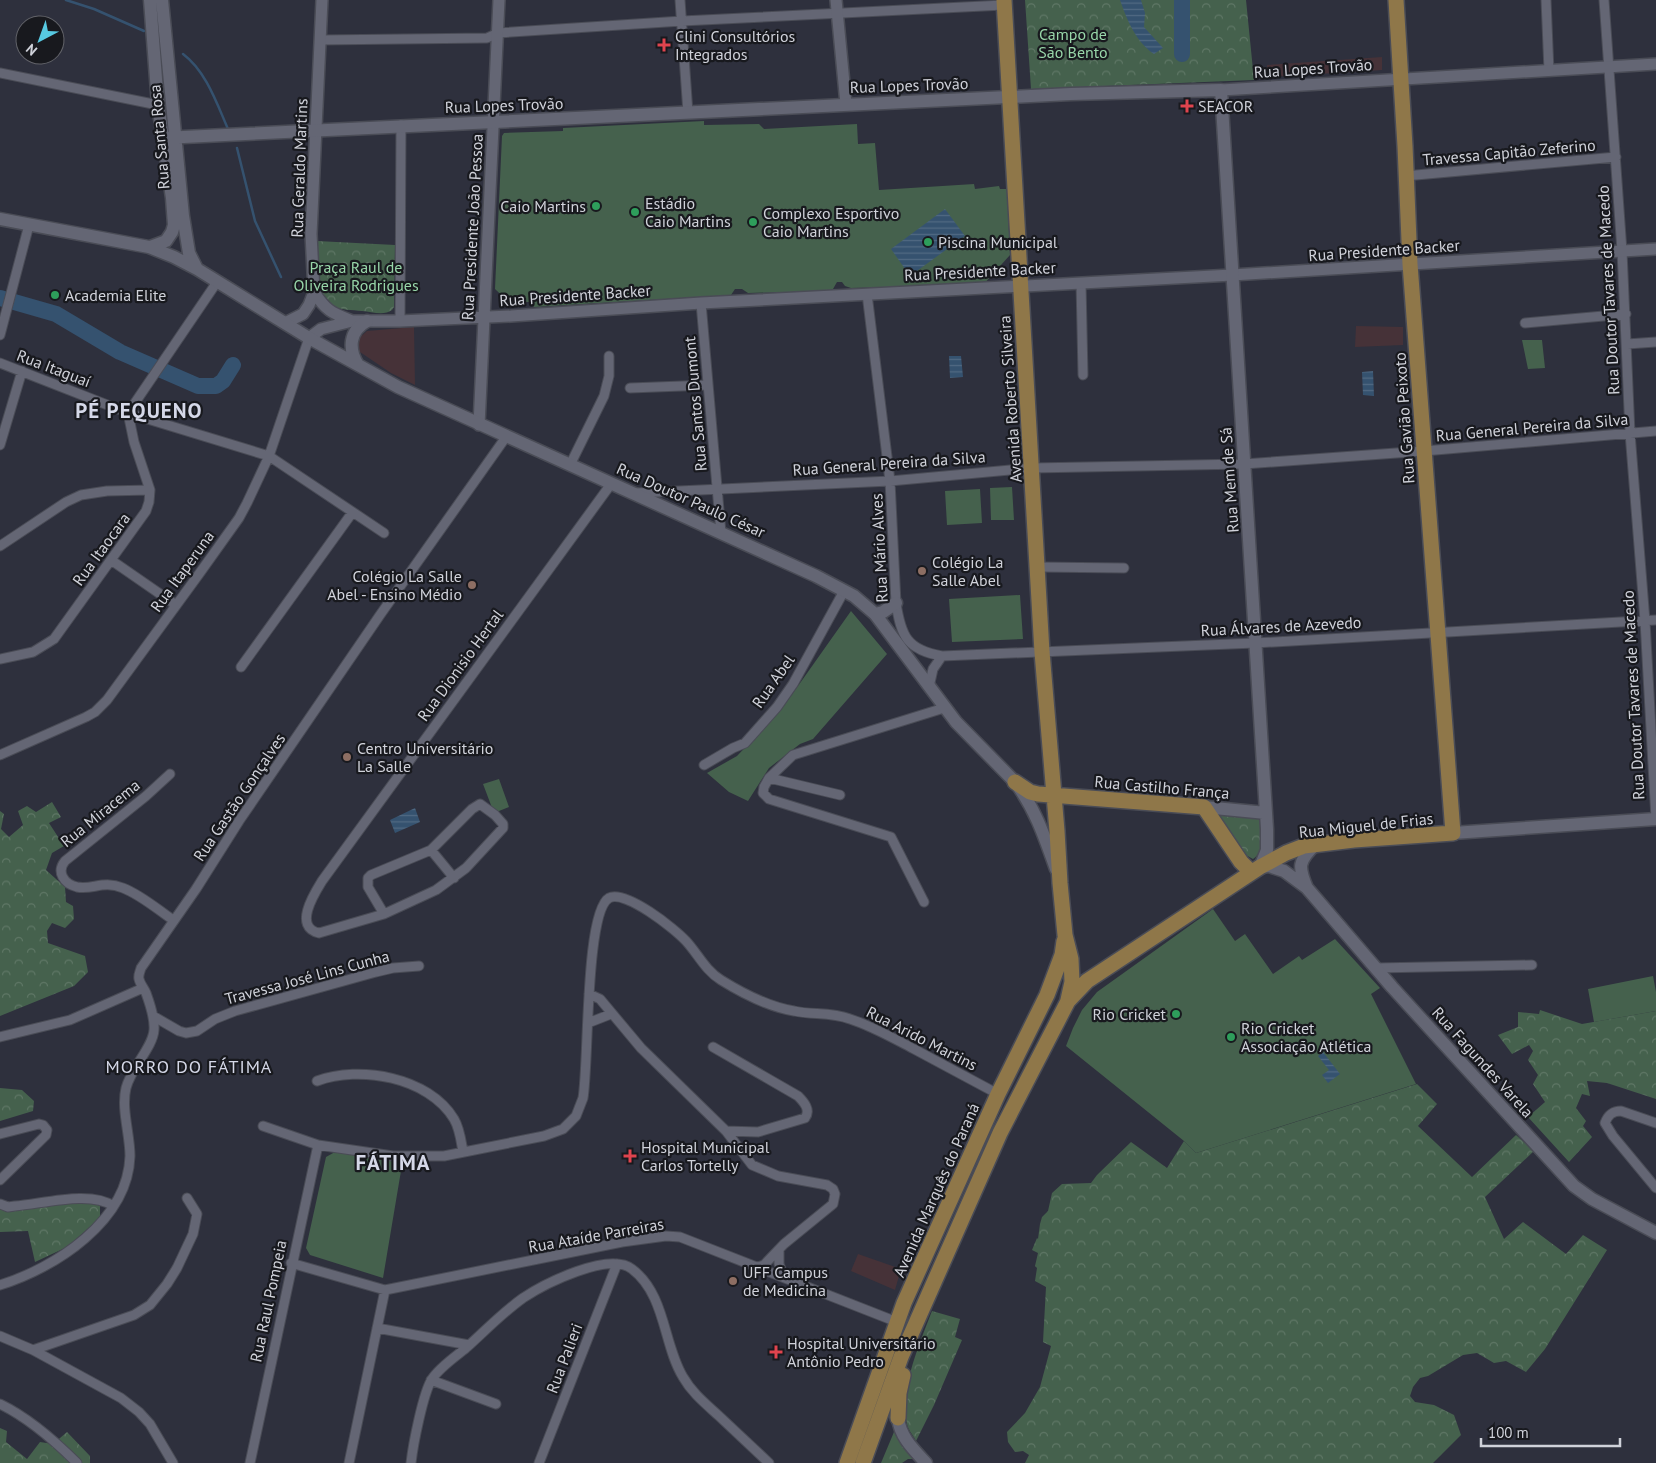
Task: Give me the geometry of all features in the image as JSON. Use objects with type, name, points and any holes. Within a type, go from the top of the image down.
[{"type":"main road","name":"Rua Santa Rosa","points":[[150,0],[158,105],[163,138],[189,253],[198,269]]},
{"type":"main road","name":"Rua Santa Rosa","points":[[150,247],[166,241],[174,225],[176,137],[162,0]]},
{"type":"main road","name":"Rua Gavião Peixoto","points":[[1396,0],[1402,78],[1410,264],[1452,833]]},
{"type":"main road","name":"Avenida Roberto Silveira","points":[[1004,2],[1042,652],[1060,883]]},
{"type":"main road","name":"Rua Lopes Trovão","points":[[163,138],[846,104],[1071,94],[1221,90]]},
{"type":"main road","name":"Rua Mem de Sá","points":[[1221,90],[1266,813],[1267,850],[1256,869]]},
{"type":"main road","name":"Rua Doutor Paulo César","points":[[0,219],[150,247],[198,269],[309,338],[410,394],[816,576],[858,599],[875,614],[944,708],[1015,782],[1026,797],[1044,833],[1060,883],[1065,935]]},
{"type":"main road","points":[[358,366],[351,350],[352,338],[358,328],[367,321]]},
{"type":"main road","points":[[875,614],[883,612],[896,603]]},
{"type":"main road","name":"Rua Castilho França","points":[[1015,782],[1030,792],[1054,795],[1266,813]]},
{"type":"main road","points":[[1204,808],[1235,855],[1256,869]]},
{"type":"main road","name":"Rua Miguel de Frias","points":[[1068,1000],[1087,981],[1256,869],[1296,848],[1354,840],[1656,819]]},
{"type":"main road","name":"Rua Fagundes Varela","points":[[1307,888],[1300,866],[1304,856],[1315,845]]},
{"type":"main road","name":"Rua Fagundes Varela","points":[[1256,869],[1269,866],[1284,871],[1307,888],[1376,968],[1574,1186],[1592,1199],[1656,1233]]},
{"type":"main road","points":[[863,1463],[901,1357],[923,1306],[1000,1133],[1068,1000],[1072,982],[1071,959],[1065,935]]},
{"type":"main road","name":"Avenida Marquês do Paraná","points":[[847,1463],[897,1322],[998,1094],[1047,995],[1062,955],[1065,935]]},
{"type":"main road","points":[[923,1306],[899,1393],[898,1418],[901,1432],[926,1463]]},
{"type":"street","name":"Rua Geraldo Martins","points":[[314,292],[311,234],[322,0]]},
{"type":"street","name":"Rua Presidente João Pessoa","points":[[479,425],[499,0]]},
{"type":"street","points":[[680,0],[688,113]]},
{"type":"street","points":[[836,0],[846,104]]},
{"type":"street","points":[[1546,0],[1549,71]]},
{"type":"street","name":"Rua Doutor Tavares de Macedo","points":[[1604,0],[1622,251],[1630,433],[1645,621],[1656,819]]},
{"type":"street","points":[[320,40],[487,38],[498,33],[682,21],[838,14],[1004,2]]},
{"type":"street","name":"Rua Lopes Trovão","points":[[1221,90],[1656,64]]},
{"type":"street","points":[[0,73],[158,105]]},
{"type":"street","points":[[400,321],[401,125]]},
{"type":"street","name":"Travessa Capitão Zeferino","points":[[1405,176],[1616,157]]},
{"type":"street","points":[[0,335],[28,225]]},
{"type":"street","name":"Rua Presidente Backer","points":[[309,338],[321,329],[352,321],[483,317],[1656,249]]},
{"type":"street","points":[[0,546],[66,502],[81,495],[107,491],[150,490],[134,442],[128,413],[218,282]]},
{"type":"street","points":[[1081,282],[1083,375]]},
{"type":"street","points":[[314,292],[324,306],[352,321]]},
{"type":"street","points":[[285,323],[302,314],[309,305],[314,292]]},
{"type":"street","name":"Rua Mário Alves","points":[[867,294],[890,481],[896,603],[901,627],[912,645],[928,654],[942,656]]},
{"type":"street","name":"Rua Santos Dumont","points":[[701,303],[721,533]]},
{"type":"street","points":[[1525,322],[1626,314]]},
{"type":"street","name":"Rua Itaperuna","points":[[0,755],[86,717],[100,708],[239,518],[269,456],[309,338]]},
{"type":"street","points":[[1627,344],[1656,342]]},
{"type":"street","points":[[570,465],[604,396],[609,376],[609,356]]},
{"type":"street","name":"Rua Itaguaí","points":[[0,363],[128,413],[269,456],[384,533]]},
{"type":"street","points":[[0,445],[22,371]]},
{"type":"street","points":[[630,388],[708,385]]},
{"type":"street","name":"Rua General Pereira da Silva","points":[[633,494],[717,488],[890,481],[1032,468],[1244,464],[1424,452],[1656,431]]},
{"type":"street","name":"Rua Gastão Gonçalves","points":[[0,1285],[57,1260],[82,1241],[113,1206],[125,1178],[130,1156],[125,1101],[126,1087],[153,1035],[154,1027],[153,1016],[144,988],[139,982],[141,968],[196,889],[238,821],[506,437]]},
{"type":"street","name":"Rua Dionisio Hertal","points":[[384,914],[368,887],[368,878],[371,875],[431,850],[466,815],[480,804],[495,815],[503,824],[503,828],[466,868],[436,890],[384,914],[319,933],[315,932],[308,925],[307,915],[311,898],[327,875],[611,484]]},
{"type":"street","name":"Rua Itaocara","points":[[0,659],[33,652],[54,639],[146,511],[150,490]]},
{"type":"street","points":[[241,667],[352,513]]},
{"type":"street","points":[[111,560],[176,605]]},
{"type":"street","points":[[1038,567],[1124,568]]},
{"type":"street","name":"Rua Abel","points":[[704,765],[732,748],[745,743],[777,707],[793,684],[844,591]]},
{"type":"street","name":"Rua Álvares de Azevedo","points":[[942,656],[1255,643],[1656,620]]},
{"type":"street","points":[[929,687],[933,670],[942,656]]},
{"type":"street","points":[[924,902],[891,837],[769,799],[763,793],[769,778],[793,755],[944,708]]},
{"type":"street","name":"Rua Miracema","points":[[170,774],[146,796],[65,861],[60,871],[67,882],[76,887],[106,884],[123,888],[134,893],[173,920]]},
{"type":"street","points":[[769,778],[840,795]]},
{"type":"street","points":[[431,850],[454,878]]},
{"type":"street","name":"Rua Arido Martins","points":[[589,994],[590,972],[599,912],[608,898],[615,896],[627,899],[673,929],[688,942],[708,970],[725,982],[778,1007],[807,1013],[834,1014],[862,1023],[998,1094]]},
{"type":"street","points":[[1376,968],[1532,965]]},
{"type":"street","name":"Travessa José Lins Cunha","points":[[153,1016],[179,1031],[192,1032],[207,1026],[215,1019],[235,1011],[376,972],[393,968],[419,966]]},
{"type":"street","points":[[0,1037],[70,1020],[144,988]]},
{"type":"street","points":[[263,1126],[318,1145],[401,1157],[444,1156],[544,1136],[563,1129],[570,1124],[579,1112],[583,1098],[589,994],[593,995],[600,999],[610,1014],[641,1048],[726,1131],[752,1166],[778,1176],[827,1185],[833,1189],[836,1194],[833,1204],[794,1234],[764,1265],[758,1267]]},
{"type":"street","points":[[588,1024],[610,1014]]},
{"type":"street","points":[[713,1047],[798,1096],[805,1103],[808,1110],[805,1118],[758,1132],[726,1131]]},
{"type":"street","points":[[317,1081],[328,1077],[362,1075],[400,1080],[422,1088],[452,1116],[460,1136],[463,1152]]},
{"type":"street","points":[[1656,1123],[1621,1111],[1616,1111],[1608,1116],[1605,1123],[1613,1136],[1656,1188]]},
{"type":"street","points":[[0,1134],[39,1124],[43,1125],[47,1130],[46,1135],[0,1180]]},
{"type":"street","name":"Rua Raul Pompeia","points":[[250,1463],[291,1263],[318,1145]]},
{"type":"street","points":[[0,1204],[8,1207],[90,1198],[107,1202],[113,1206]]},
{"type":"street","points":[[33,1350],[134,1315],[150,1305],[172,1277],[193,1234],[197,1214],[186,1198]]},
{"type":"street","name":"Rua Ataíde Parreiras","points":[[291,1263],[385,1290],[622,1242],[666,1236],[680,1237],[897,1322]]},
{"type":"street","points":[[779,1250],[779,1264],[784,1277]]},
{"type":"street","points":[[412,1463],[426,1392],[431,1380],[512,1306],[525,1297],[548,1284],[587,1268],[602,1264],[623,1264],[640,1276],[648,1287],[661,1314],[674,1359],[684,1380],[697,1396],[769,1463]]},
{"type":"street","name":"Rua Palieri","points":[[540,1463],[617,1264]]},
{"type":"street","points":[[349,1463],[385,1290]]},
{"type":"street","points":[[377,1328],[469,1345]]},
{"type":"street","points":[[0,1336],[33,1350],[121,1398],[139,1412],[156,1433],[173,1463]]},
{"type":"street","points":[[431,1380],[496,1404]]},
{"type":"street","points":[[0,1404],[32,1424],[62,1448],[77,1463]]},
{"type":"shaded area","points":[[1382,57],[1382,70],[1268,77],[1267,65]]},
{"type":"shaded area","points":[[1356,326],[1403,327],[1403,345],[1355,347]]},
{"type":"shaded area","points":[[414,327],[415,385],[391,373],[357,350],[358,339],[367,331]]},
{"type":"shaded area","points":[[858,1254],[901,1269],[895,1290],[851,1271]]},
{"type":"green space","name":"Campo de São Bento","points":[[1025,0],[1246,0],[1254,80],[1031,89]]},
{"type":"green space","name":"Complexo Esportivo Caio Martins","points":[[704,121],[704,125],[759,124],[764,129],[857,124],[858,144],[875,143],[879,190],[974,184],[975,189],[999,186],[1000,189],[1007,189],[1010,255],[983,285],[851,288],[845,286],[842,282],[837,282],[833,289],[828,291],[748,293],[742,289],[735,289],[731,295],[534,307],[531,302],[525,302],[521,307],[514,307],[495,289],[502,136],[504,133],[563,131],[563,128]]},
{"type":"green space","name":"Praça Raul de Oliveira Rodrigues","points":[[317,241],[395,245],[394,307],[392,310],[382,313],[347,310],[332,306],[326,301],[318,286],[316,267]]},
{"type":"green space","points":[[1522,340],[1542,340],[1545,368],[1528,369]]},
{"type":"green space","points":[[1012,487],[1014,520],[991,520],[990,488]]},
{"type":"green space","points":[[980,489],[982,523],[947,525],[945,491]]},
{"type":"green space","points":[[1020,595],[1023,639],[952,642],[949,599]]},
{"type":"green space","points":[[851,611],[887,654],[813,739],[800,744],[769,768],[748,801],[729,792],[707,773],[737,756],[781,710]]},
{"type":"green space","points":[[499,779],[509,807],[494,813],[483,784]]},
{"type":"green space","points":[[52,802],[61,817],[49,823],[64,846],[52,853],[46,870],[65,887],[66,902],[73,906],[74,919],[65,928],[52,923],[47,931],[48,943],[85,956],[88,972],[74,986],[0,1016],[0,811],[4,814],[1,829],[9,837],[23,825],[18,811],[27,806],[36,812]]},
{"type":"green space","points":[[1222,815],[1256,817],[1260,820],[1261,847],[1257,856],[1253,859],[1244,854],[1221,820],[1220,817]]},
{"type":"green space","name":"Rio Cricket Associação Atlética","points":[[1213,909],[1235,941],[1245,934],[1273,974],[1299,956],[1302,960],[1335,939],[1380,988],[1371,994],[1416,1084],[1196,1153],[1184,1141],[1066,1046],[1082,1010],[1097,992]]},
{"type":"green space","points":[[1653,976],[1656,992],[1656,1011],[1594,1022],[1588,989]]},
{"type":"green space","points":[[1540,1010],[1582,1024],[1656,1011],[1656,1099],[1607,1083],[1587,1081],[1590,1096],[1582,1094],[1576,1108],[1586,1121],[1583,1126],[1592,1137],[1569,1162],[1528,1117],[1545,1102],[1533,1084],[1538,1075],[1528,1060],[1533,1051],[1529,1045],[1512,1054],[1498,1035],[1518,1027],[1518,1012],[1539,1014]]},
{"type":"green space","points":[[1417,1084],[1437,1104],[1418,1126],[1472,1177],[1516,1135],[1534,1151],[1485,1197],[1504,1239],[1523,1222],[1566,1254],[1583,1235],[1607,1250],[1545,1349],[1526,1372],[1506,1361],[1494,1363],[1477,1353],[1463,1355],[1428,1376],[1420,1378],[1413,1387],[1410,1396],[1415,1402],[1434,1405],[1454,1415],[1461,1435],[1433,1463],[1025,1463],[1029,1455],[1023,1451],[1015,1452],[1008,1442],[1007,1432],[1025,1413],[1040,1387],[1051,1346],[1043,1342],[1046,1287],[1035,1281],[1037,1268],[1035,1266],[1038,1253],[1032,1250],[1038,1239],[1042,1217],[1048,1211],[1052,1193],[1062,1184],[1091,1183],[1131,1142],[1167,1168],[1184,1141],[1196,1153]]},
{"type":"green space","points":[[0,1088],[22,1090],[34,1101],[33,1111],[0,1121]]},
{"type":"green space","points":[[342,1148],[403,1159],[383,1278],[310,1255],[306,1248],[326,1157]]},
{"type":"green space","points":[[68,1199],[100,1200],[100,1218],[67,1247],[35,1262],[28,1231],[0,1232],[0,1206]]},
{"type":"green space","points":[[932,1311],[960,1319],[955,1337],[962,1340],[916,1441],[907,1424],[905,1411],[906,1397],[912,1367]]},
{"type":"green space","points":[[0,1428],[7,1431],[6,1442],[27,1459],[40,1442],[53,1444],[67,1432],[90,1456],[90,1463],[0,1463]]},
{"type":"green space","points":[[894,1432],[899,1441],[916,1459],[908,1459],[902,1463],[881,1463]]},
{"type":"water","points":[[1120,0],[1141,0],[1145,13],[1144,27],[1163,48],[1154,54],[1142,43],[1129,23]]},
{"type":"water","name":"Piscina Municipal","points":[[945,209],[965,236],[910,276],[891,249]]},
{"type":"water","points":[[949,356],[961,356],[963,377],[950,378]]},
{"type":"water","points":[[1373,371],[1374,396],[1363,395],[1362,372]]},
{"type":"water","points":[[415,808],[420,822],[395,833],[390,820]]},
{"type":"water","points":[[1323,1052],[1340,1074],[1328,1083],[1322,1075],[1329,1070],[1318,1056]]},
{"type":"waterway","points":[[66,0],[94,9],[144,31]]},
{"type":"waterway","points":[[1182,0],[1182,54]]},
{"type":"waterway","points":[[183,54],[198,69],[215,99],[228,129]]},
{"type":"waterway","points":[[237,148],[255,221],[281,277]]},
{"type":"waterway","points":[[0,298],[56,314],[120,352],[198,386],[216,386],[223,381],[233,365]]},
{"type":"place","name":"Clini Consultórios Integrados","points":[[664,45]]},
{"type":"place","name":"SEACOR","points":[[1187,106]]},
{"type":"place","name":"Caio Martins","points":[[596,206]]},
{"type":"place","name":"Estádio Caio Martins","points":[[635,212]]},
{"type":"place","name":"Complexo Esportivo Caio Martins","points":[[753,222]]},
{"type":"place","name":"Piscina Municipal","points":[[928,242]]},
{"type":"place","name":"Academia Elite","points":[[55,295]]},
{"type":"place","name":"Colégio La Salle Abel","points":[[922,571]]},
{"type":"place","name":"Colégio La Salle Abel - Ensino Médio","points":[[472,585]]},
{"type":"place","name":"Centro Universitário La Salle","points":[[347,757]]},
{"type":"place","name":"Rio Cricket","points":[[1176,1014]]},
{"type":"place","name":"Rio Cricket Associação Atlética","points":[[1231,1037]]},
{"type":"place","name":"Hospital Municipal Carlos Tortelly","points":[[630,1156]]},
{"type":"place","name":"UFF Campus de Medicina","points":[[733,1281]]},
{"type":"place","name":"Hospital Universitário Antônio Pedro","points":[[776,1352]]},
{"type":"district","name":"PÉ PEQUENO","points":[[139,411]]},
{"type":"district","name":"MORRO DO FÁTIMA","points":[[189,1067]]},
{"type":"district","name":"FÁTIMA","points":[[393,1163]]}]
